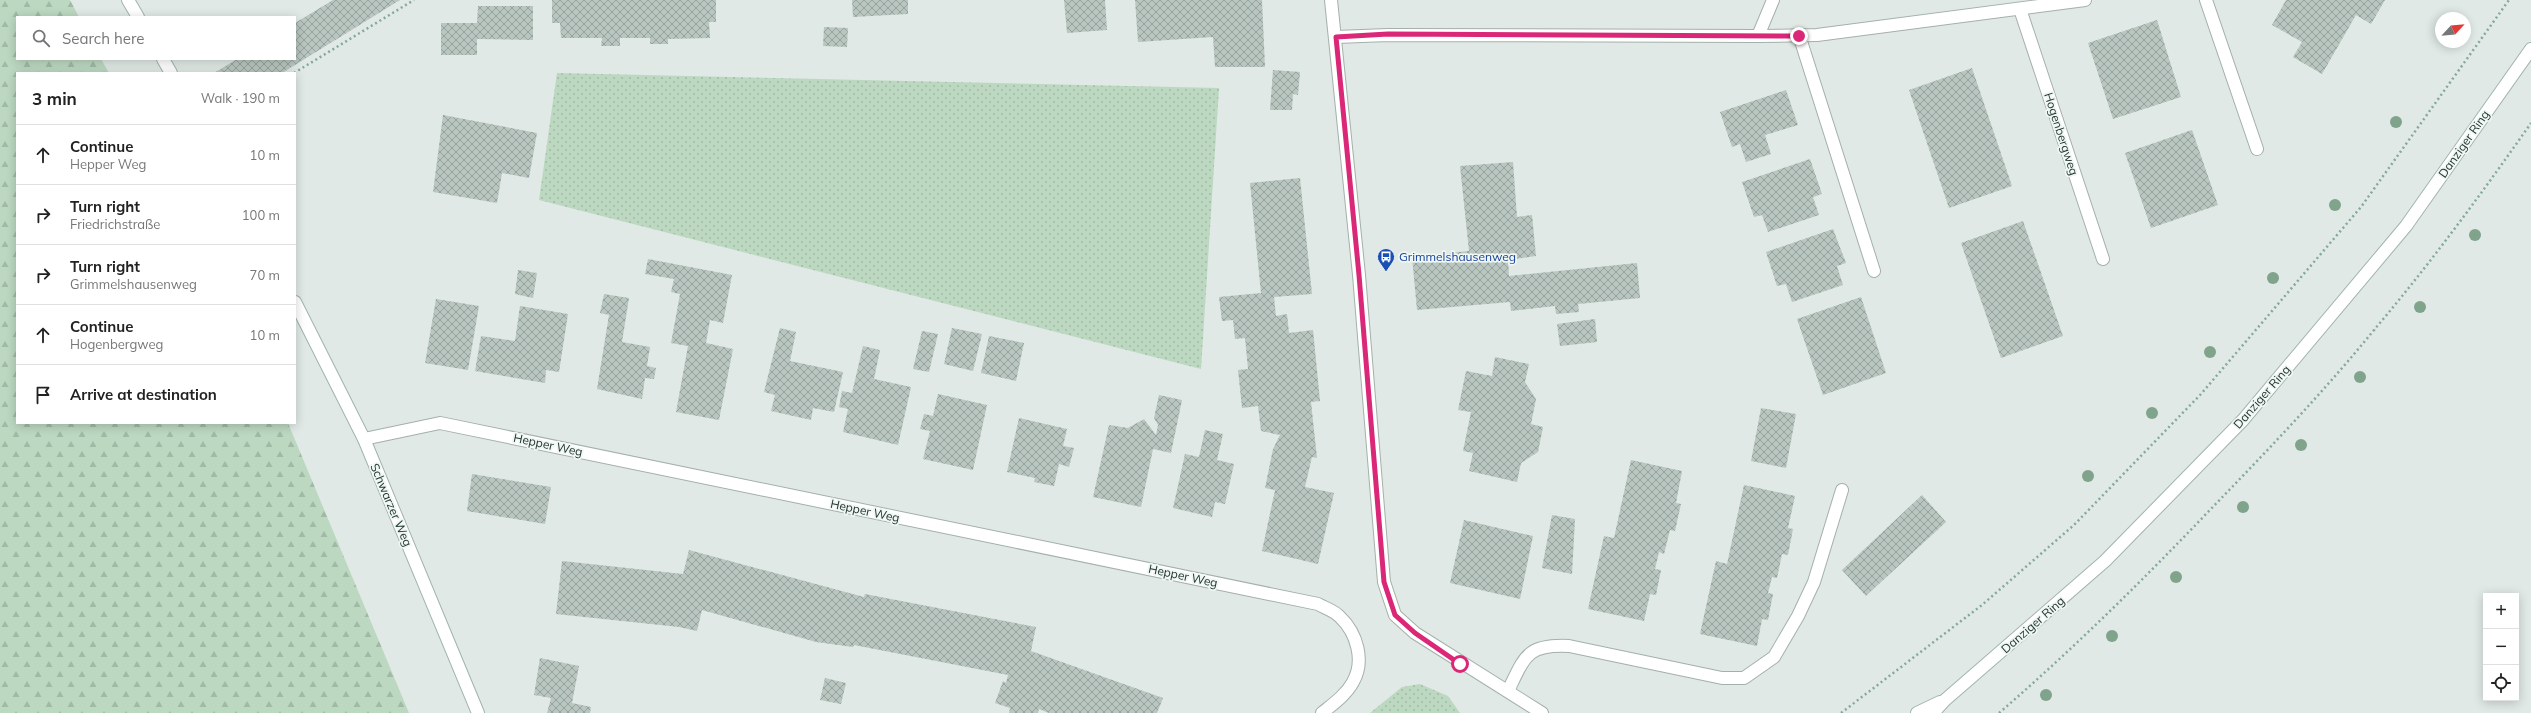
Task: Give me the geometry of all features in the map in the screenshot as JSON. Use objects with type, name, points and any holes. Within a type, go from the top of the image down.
[{"type":"street","points":[[128,0],[137,16]]},
{"type":"street","points":[[1331,0],[1336,37],[1359,275],[1384,582],[1395,615],[1415,633],[1447,655],[1543,712]]},
{"type":"street","points":[[1758,36],[1773,0]]},
{"type":"street","points":[[1336,37],[1388,34],[1799,36],[1817,35],[2085,0]]},
{"type":"street","points":[[2206,0],[2257,149]]},
{"type":"street","name":"Hogenbergweg","points":[[2020,8],[2103,259]]},
{"type":"street","points":[[1799,36],[1874,271]]},
{"type":"street","name":"Danziger Ring","points":[[1933,713],[1945,700],[2105,561],[2243,420],[2406,226],[2531,49]]},
{"type":"street","points":[[164,60],[170,72]]},
{"type":"street","name":"Schwarzer Weg","points":[[296,304],[364,438],[478,713]]},
{"type":"street","name":"Hepper Weg","points":[[364,438],[440,423],[1318,604],[1340,616],[1355,637],[1359,662],[1353,682],[1343,695],[1322,713]]},
{"type":"street","points":[[1508,691],[1522,662],[1536,649],[1548,645],[1569,646],[1722,678],[1744,678],[1774,657],[1798,616],[1814,582],[1842,490]]},
{"type":"street","name":"Danziger Ring","points":[[1917,713],[1945,700]]},
{"type":"path","points":[[296,72],[414,0]]},
{"type":"path","points":[[1841,713],[1982,606],[2074,525],[2201,394],[2361,207],[2509,0]]},
{"type":"path","points":[[1999,713],[2044,674],[2134,588],[2273,444],[2374,330],[2499,168],[2531,122]]},
{"type":"green space","points":[[0,0],[70,0],[78,16],[16,16],[16,60],[102,60],[108,72],[16,72],[16,424],[288,424],[409,713],[0,713]]},
{"type":"green space","points":[[557,73],[1219,88],[1201,369],[539,200]]},
{"type":"green space","points":[[1420,684],[1448,696],[1460,713],[1370,713],[1402,687]]},
{"type":"building","points":[[333,0],[400,0],[284,72],[216,72],[235,60],[296,60],[296,22]]},
{"type":"building","points":[[552,0],[716,0],[716,22],[709,22],[710,38],[668,39],[668,44],[650,44],[650,38],[620,38],[620,46],[601,46],[602,38],[561,38],[560,23],[552,23]]},
{"type":"building","points":[[852,0],[908,0],[908,14],[853,17]]},
{"type":"building","points":[[1064,0],[1105,0],[1107,30],[1067,33]]},
{"type":"building","points":[[1135,0],[1262,0],[1265,67],[1215,67],[1213,37],[1138,42]]},
{"type":"building","points":[[2286,0],[2385,0],[2371,24],[2356,15],[2322,74],[2293,57],[2302,42],[2272,25]]},
{"type":"building","points":[[478,6],[533,6],[533,40],[477,39],[477,55],[441,55],[441,23],[477,23]]},
{"type":"building","points":[[2157,20],[2181,97],[2113,119],[2088,43]]},
{"type":"building","points":[[824,27],[848,28],[847,47],[823,46]]},
{"type":"building","points":[[1972,68],[2012,186],[1949,208],[1909,90]]},
{"type":"building","points":[[1273,70],[1300,72],[1298,95],[1293,94],[1292,110],[1270,110]]},
{"type":"building","points":[[1786,90],[1798,125],[1765,135],[1771,154],[1746,162],[1740,144],[1732,147],[1720,112]]},
{"type":"building","points":[[443,115],[537,133],[529,178],[502,173],[497,203],[433,192]]},
{"type":"building","points":[[2192,130],[2218,205],[2151,228],[2125,153]]},
{"type":"building","points":[[1810,159],[1822,194],[1813,197],[1819,215],[1768,232],[1762,215],[1754,217],[1742,182]]},
{"type":"building","points":[[1513,162],[1517,217],[1532,215],[1536,256],[1508,260],[1509,276],[1637,263],[1640,298],[1578,304],[1579,312],[1556,314],[1555,306],[1511,311],[1510,302],[1417,310],[1412,257],[1469,251],[1460,166]]},
{"type":"building","points":[[1300,178],[1312,294],[1274,297],[1276,316],[1287,314],[1289,333],[1313,330],[1320,401],[1311,402],[1317,458],[1312,457],[1305,487],[1334,493],[1318,564],[1262,551],[1275,490],[1265,488],[1273,449],[1280,435],[1261,431],[1258,406],[1242,408],[1238,370],[1248,369],[1245,338],[1235,339],[1233,320],[1222,321],[1219,297],[1261,293],[1250,183]]},
{"type":"building","points":[[2023,221],[2063,336],[2001,358],[1961,243]]},
{"type":"building","points":[[1833,229],[1846,263],[1837,266],[1843,285],[1792,302],[1786,284],[1777,286],[1766,252]]},
{"type":"building","points":[[648,259],[732,275],[723,323],[710,320],[706,343],[733,349],[719,420],[676,412],[688,346],[671,343],[680,294],[671,292],[674,279],[645,274]]},
{"type":"building","points":[[518,270],[537,273],[533,298],[515,294]]},
{"type":"building","points":[[604,294],[629,298],[622,342],[650,347],[647,366],[656,368],[654,379],[645,378],[642,399],[597,389],[609,315],[600,313]]},
{"type":"building","points":[[1861,297],[1886,373],[1823,395],[1797,319]]},
{"type":"building","points":[[436,299],[479,306],[468,370],[425,363]]},
{"type":"building","points":[[520,306],[568,314],[559,372],[546,370],[545,383],[475,371],[481,336],[515,341]]},
{"type":"building","points":[[1595,319],[1597,342],[1560,346],[1557,324]]},
{"type":"building","points":[[780,328],[796,332],[790,361],[843,372],[834,412],[813,408],[811,420],[771,411],[775,395],[764,392]]},
{"type":"building","points":[[952,328],[982,334],[973,371],[944,364]]},
{"type":"building","points":[[922,331],[938,334],[929,372],[913,369]]},
{"type":"building","points":[[989,336],[1024,343],[1016,381],[981,373]]},
{"type":"building","points":[[863,346],[880,350],[874,379],[911,387],[898,445],[843,432],[848,409],[839,407],[842,391],[852,393]]},
{"type":"building","points":[[1495,357],[1529,364],[1525,382],[1536,399],[1531,424],[1543,427],[1538,452],[1521,463],[1517,482],[1469,471],[1473,453],[1463,451],[1471,412],[1458,410],[1466,371],[1492,376]]},
{"type":"building","points":[[938,394],[987,405],[973,470],[923,459],[930,431],[920,429],[924,414],[933,416]]},
{"type":"building","points":[[1159,395],[1182,400],[1171,453],[1153,449],[1141,507],[1093,497],[1109,425],[1128,428],[1144,419],[1156,435],[1158,425],[1154,418]]},
{"type":"building","points":[[1761,408],[1796,414],[1786,468],[1751,461]]},
{"type":"building","points":[[1019,418],[1067,429],[1063,446],[1074,448],[1069,467],[1059,464],[1054,486],[1034,482],[1035,478],[1007,472]]},
{"type":"building","points":[[1205,430],[1223,434],[1217,460],[1234,464],[1225,504],[1215,502],[1212,517],[1173,508],[1185,454],[1199,457]]},
{"type":"building","points":[[1631,460],[1682,471],[1676,503],[1681,504],[1675,531],[1670,530],[1664,554],[1659,552],[1655,569],[1661,570],[1656,595],[1650,594],[1644,621],[1588,609],[1604,536],[1614,538]]},
{"type":"building","points":[[472,474],[551,487],[545,524],[467,511]]},
{"type":"building","points":[[1744,485],[1795,496],[1788,528],[1793,529],[1788,555],[1782,554],[1777,578],[1772,577],[1768,593],[1773,594],[1768,620],[1762,619],[1757,646],[1700,634],[1716,561],[1727,564]]},
{"type":"building","points":[[1922,495],[1946,522],[1866,596],[1842,570]]},
{"type":"building","points":[[1552,515],[1575,519],[1572,574],[1542,568]]},
{"type":"building","points":[[1464,520],[1533,536],[1520,599],[1450,583]]},
{"type":"building","points":[[689,550],[864,597],[865,594],[1036,627],[1031,651],[1163,698],[1157,713],[1049,713],[1039,709],[1038,713],[1009,713],[1010,708],[995,703],[1003,681],[1006,683],[1008,675],[854,645],[853,647],[816,642],[702,610],[697,631],[679,627],[556,614],[562,561],[683,574]]},
{"type":"building","points":[[540,658],[579,666],[572,703],[591,707],[590,713],[547,713],[551,698],[534,695]]},
{"type":"building","points":[[825,678],[846,683],[841,704],[820,700]]},
{"type":"place","name":"Grimmelshausenweg","points":[[1386,272]]},
{"type":"route","points":[[1460,664],[1415,633],[1395,615],[1384,582],[1359,275],[1336,37],[1388,34],[1799,36]]}]
